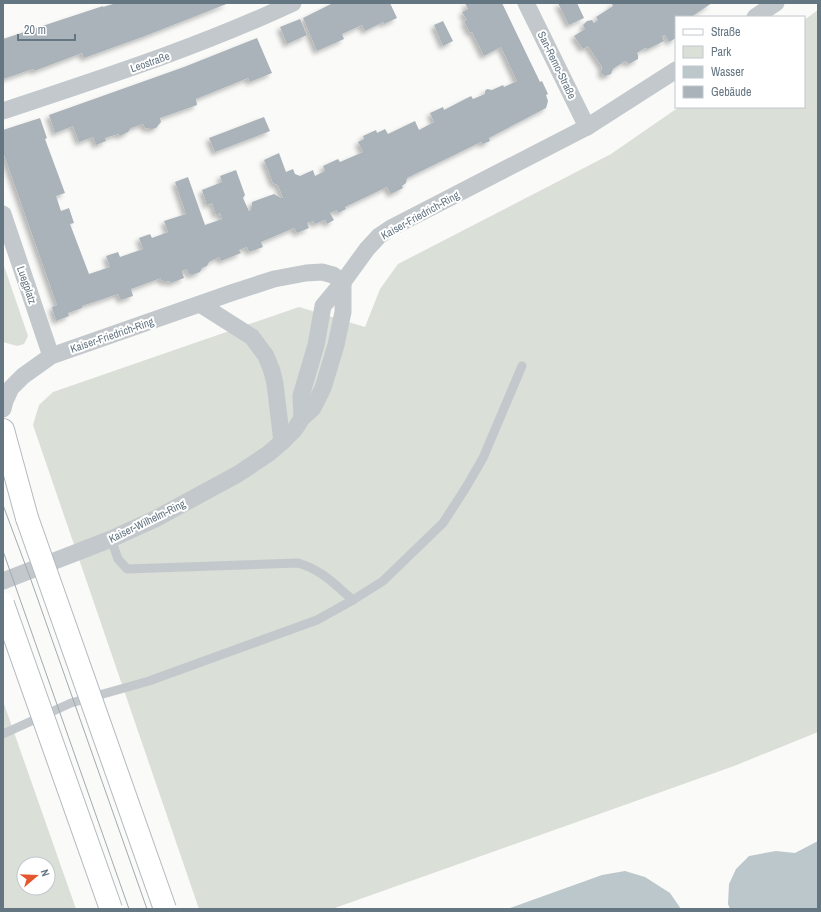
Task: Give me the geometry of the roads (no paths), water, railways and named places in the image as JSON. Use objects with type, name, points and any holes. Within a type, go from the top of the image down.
[{"type":"main road","points":[[3,430],[27,518],[165,909]]},
{"type":"main road","points":[[3,604],[111,909]]},
{"type":"street","name":"Leostraße","points":[[3,111],[178,52],[293,3]]},
{"type":"street","name":"San-Remo-Straße","points":[[526,3],[587,128]]},
{"type":"street","points":[[756,16],[776,3]]},
{"type":"street","name":"Kaiser-Friedrich-Ring","points":[[3,409],[11,388],[23,376],[51,356],[258,283],[300,274],[322,272],[333,275],[343,282],[367,249],[379,236],[587,128],[675,71]]},
{"type":"street","name":"Luegplatz","points":[[3,214],[51,356]]},
{"type":"street","name":"Kaiser-Wilhelm-Ring","points":[[3,581],[111,539],[155,518],[238,474],[268,454],[282,442],[295,429],[302,418],[301,396],[316,345],[323,306],[343,282]]},
{"type":"street","points":[[200,304],[252,337],[266,356],[275,384],[282,442]]},
{"type":"lane","points":[[3,734],[71,703],[149,681],[317,620],[383,581],[442,523],[465,489],[483,458],[522,366]]},
{"type":"lane","points":[[111,539],[118,560],[127,569],[298,563],[312,567],[324,575],[353,600]]},
{"type":"water","points":[[818,841],[818,909],[730,909],[728,904],[729,884],[736,869],[749,856],[776,851],[795,853]]},
{"type":"water","points":[[625,871],[645,877],[670,893],[681,909],[507,909],[602,875]]},
{"type":"tram line","points":[[3,505],[147,909]]},
{"type":"tram line","points":[[3,551],[129,909]]}]
